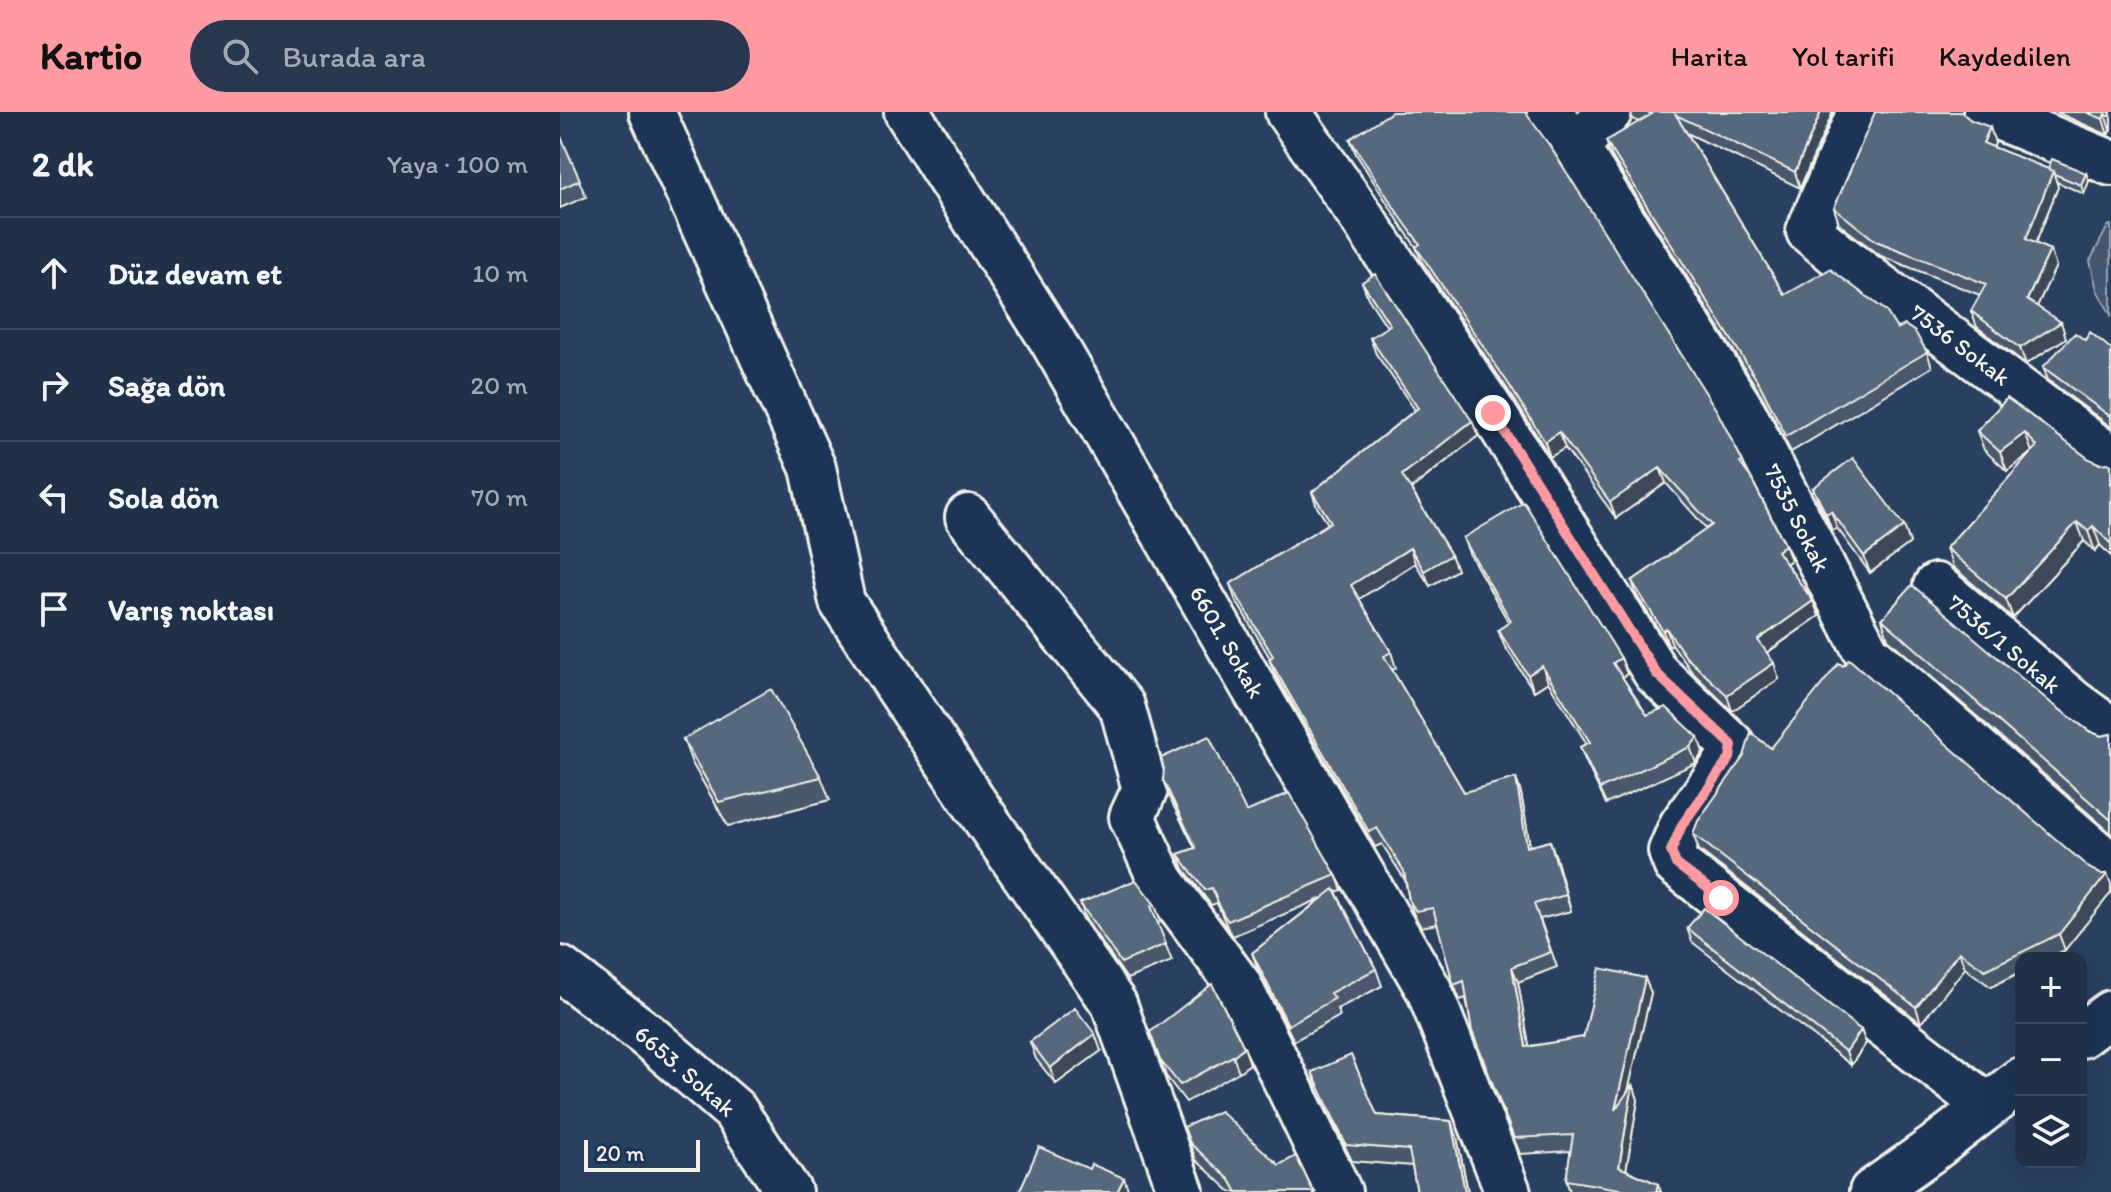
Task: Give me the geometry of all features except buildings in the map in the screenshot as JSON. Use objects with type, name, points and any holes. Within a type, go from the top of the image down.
[{"type":"street","points":[[652,112],[813,468],[842,602],[973,801],[1114,1004],[1181,1192]]},
{"type":"street","name":"6601. Sokak","points":[[907,112],[1060,353],[1429,990],[1508,1192]]},
{"type":"street","points":[[1288,112],[1493,413],[1656,673],[1732,745],[1730,758],[1682,825],[1671,851],[1676,864],[1986,1105]]},
{"type":"street","name":"7535 Sokak","points":[[1550,112],[1576,147],[1744,414],[1867,653],[2111,866]]},
{"type":"street","points":[[1576,147],[1609,112]]},
{"type":"street","name":"7536 Sokak","points":[[1860,112],[1809,231],[2111,458]]},
{"type":"street","points":[[1986,112],[2111,163]]},
{"type":"street","points":[[968,517],[1122,706],[1145,789],[1132,817],[1161,880],[1238,984],[1339,1192]]},
{"type":"street","name":"7536/1 Sokak","points":[[1936,586],[2074,703],[2111,730]]},
{"type":"street","name":"6653. Sokak","points":[[560,969],[648,1036],[734,1110],[789,1192]]},
{"type":"street","points":[[2087,1031],[2111,1013]]},
{"type":"street","points":[[1872,1192],[2015,1084]]},
{"type":"shaded area","points":[[2111,225],[2111,315],[2097,290],[2090,261]]},
{"type":"route","points":[[1493,413],[1656,673],[1732,745],[1730,758],[1682,825],[1671,851],[1676,864],[1721,898]]}]
